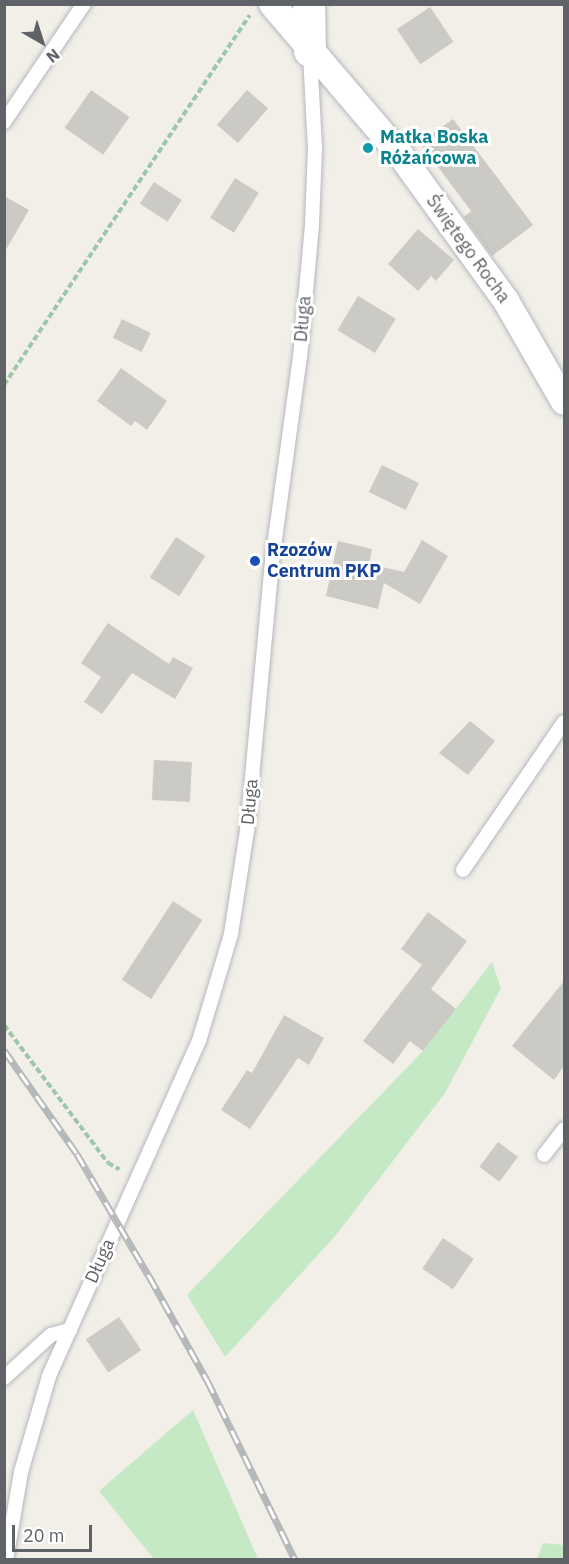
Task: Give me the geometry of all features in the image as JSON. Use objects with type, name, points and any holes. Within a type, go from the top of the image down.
[{"type":"street","name":"Świętego Rocha","points":[[272,4],[399,153],[493,282],[564,402]]},
{"type":"street","name":"Długa","points":[[309,4],[310,51]]},
{"type":"lane","points":[[4,122],[84,4]]},
{"type":"lane","name":"Długa","points":[[6,1560],[21,1472],[49,1376],[199,1041],[231,934],[241,885],[272,561],[300,357],[312,224],[315,149],[310,51]]},
{"type":"lane","points":[[463,870],[564,722]]},
{"type":"lane","points":[[544,1155],[564,1129]]},
{"type":"lane","points":[[4,1378],[51,1335],[70,1330]]},
{"type":"path","points":[[4,385],[257,4]]},
{"type":"path","points":[[4,1025],[108,1163],[137,1179]]},
{"type":"green space","points":[[492,962],[501,988],[445,1093],[336,1235],[225,1357],[187,1295],[423,1051]]},
{"type":"green space","points":[[193,1410],[258,1559],[154,1559],[99,1491]]},
{"type":"green space","points":[[543,1543],[564,1545],[564,1559],[537,1559]]},
{"type":"building","points":[[430,7],[453,42],[420,64],[397,29]]},
{"type":"building","points":[[91,90],[130,117],[103,155],[65,128]]},
{"type":"building","points":[[247,90],[268,108],[238,143],[217,125]]},
{"type":"building","points":[[453,119],[533,225],[492,256],[464,217],[471,211],[420,143]]},
{"type":"building","points":[[235,178],[259,193],[234,233],[210,218]]},
{"type":"building","points":[[154,182],[182,200],[168,222],[140,204]]},
{"type":"building","points":[[4,196],[29,210],[4,253]]},
{"type":"building","points":[[418,229],[454,260],[436,281],[431,276],[418,291],[388,264]]},
{"type":"building","points":[[358,296],[396,319],[375,353],[337,330]]},
{"type":"building","points":[[122,319],[151,333],[142,352],[113,338]]},
{"type":"building","points":[[121,368],[167,401],[147,430],[135,421],[131,426],[97,401]]},
{"type":"building","points":[[382,465],[419,483],[406,510],[369,492]]},
{"type":"building","points":[[176,537],[205,556],[179,596],[150,577]]},
{"type":"building","points":[[422,540],[448,556],[420,604],[384,583],[378,609],[326,596],[338,541],[372,549],[369,564],[404,572]]},
{"type":"building","points":[[108,623],[169,664],[173,657],[193,668],[175,699],[132,673],[102,714],[84,702],[101,677],[81,663]]},
{"type":"building","points":[[470,721],[495,741],[468,775],[439,753]]},
{"type":"building","points":[[154,760],[192,762],[190,802],[152,800]]},
{"type":"building","points":[[173,901],[202,920],[151,999],[122,980]]},
{"type":"building","points":[[428,912],[467,941],[431,989],[456,1009],[423,1051],[410,1041],[393,1064],[363,1041],[422,965],[401,949]]},
{"type":"building","points":[[564,981],[564,1066],[554,1080],[512,1046]]},
{"type":"building","points":[[284,1015],[324,1038],[309,1065],[298,1058],[250,1129],[221,1110],[247,1070],[252,1073]]},
{"type":"building","points":[[498,1142],[518,1157],[499,1182],[479,1167]]},
{"type":"building","points":[[443,1238],[474,1259],[453,1289],[422,1269]]},
{"type":"building","points":[[119,1317],[141,1350],[108,1373],[86,1339]]},
{"type":"railway","points":[[4,1050],[77,1154],[149,1276],[207,1380],[295,1560]]},
{"type":"place","name":"Matka Boska Różańcowa","points":[[368,148]]},
{"type":"place","name":"Rzozów Centrum PKP","points":[[255,561]]}]
